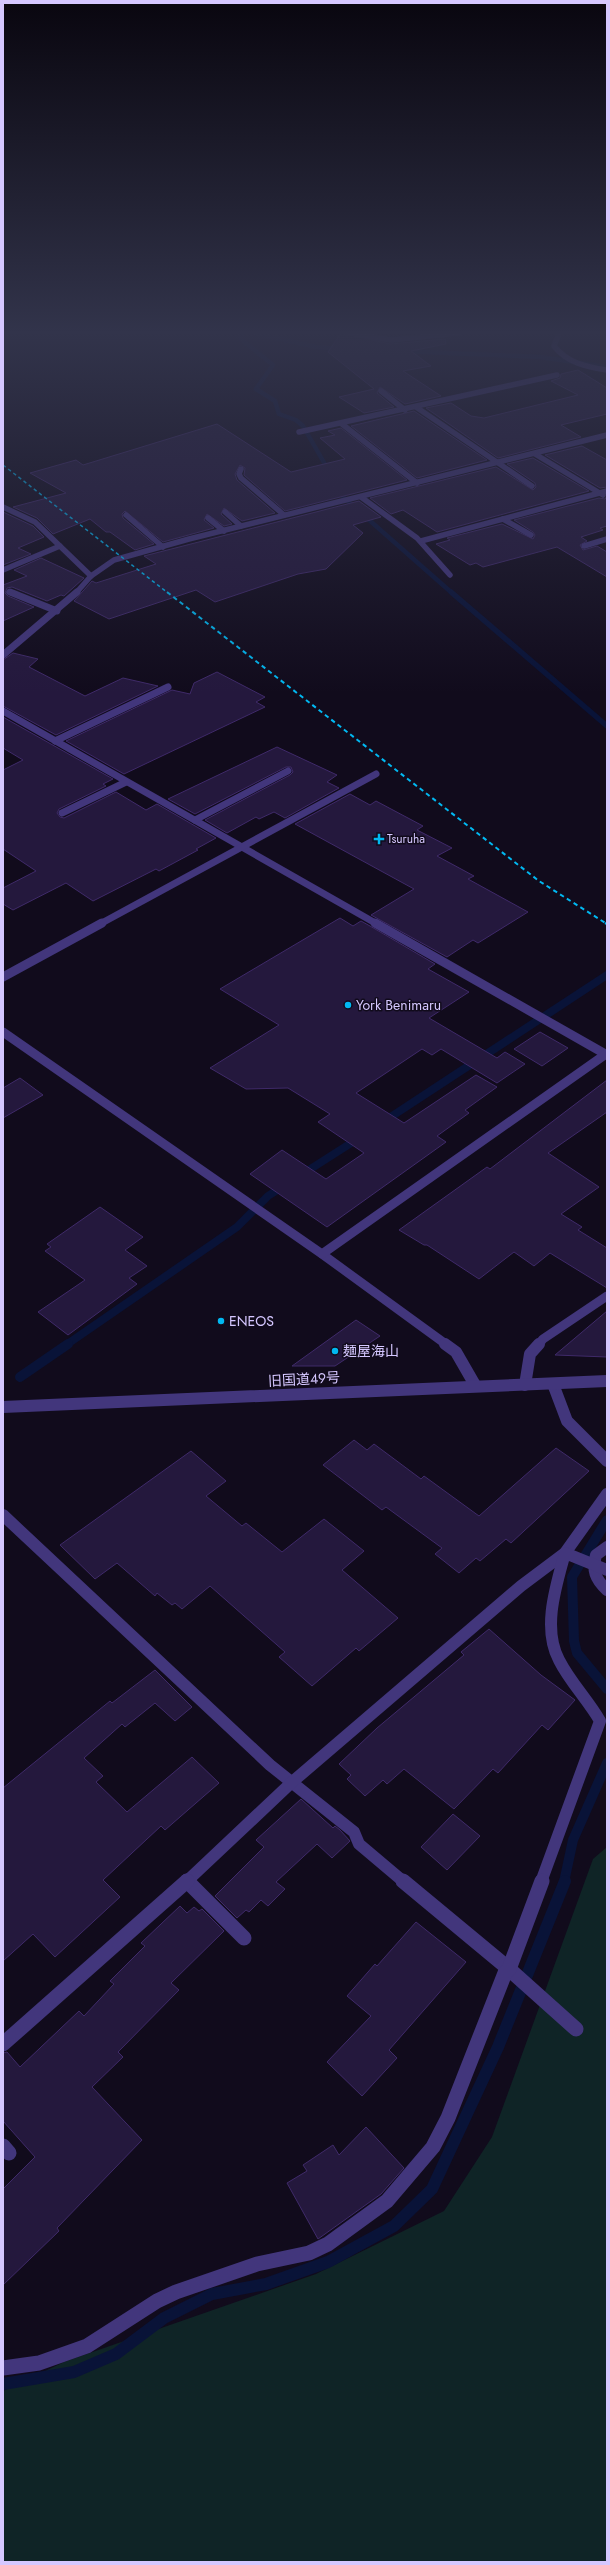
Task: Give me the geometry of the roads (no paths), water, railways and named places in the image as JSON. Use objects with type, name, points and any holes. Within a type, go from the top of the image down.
[{"type":"street","points":[[378,453],[417,483]]},
{"type":"street","points":[[484,453],[532,486]]},
{"type":"street","points":[[3,655],[82,589],[91,576],[114,560],[224,530],[540,453]]},
{"type":"street","points":[[535,454],[607,497]]},
{"type":"street","points":[[242,469],[239,474],[241,478],[284,515]]},
{"type":"street","points":[[421,541],[607,491]]},
{"type":"street","points":[[361,497],[421,541],[450,575]]},
{"type":"street","points":[[3,507],[35,522],[91,576]]},
{"type":"street","points":[[225,512],[241,526]]},
{"type":"street","points":[[126,515],[163,546]]},
{"type":"street","points":[[208,518],[224,530]]},
{"type":"street","points":[[503,519],[531,535]]},
{"type":"street","points":[[584,546],[607,539]]},
{"type":"street","points":[[3,570],[60,546]]},
{"type":"street","points":[[9,592],[57,611]]},
{"type":"street","points":[[55,741],[168,687]]},
{"type":"street","points":[[3,711],[606,1055],[322,1254]]},
{"type":"street","points":[[194,820],[288,771]]},
{"type":"street","points":[[3,977],[376,774]]},
{"type":"street","points":[[62,813],[126,782]]},
{"type":"street","points":[[3,1032],[322,1254],[456,1352],[475,1385]]},
{"type":"street","points":[[524,1385],[530,1354],[543,1339],[607,1296]]},
{"type":"street","name":"旧国道49号","points":[[3,1407],[475,1385],[524,1385],[607,1381]]},
{"type":"street","points":[[553,1384],[567,1421],[607,1460]]},
{"type":"street","points":[[3,2044],[187,1881],[291,1783],[515,1592],[566,1553],[585,1528],[607,1494]]},
{"type":"street","points":[[3,1515],[291,1783],[354,1832],[359,1844],[510,1970],[576,2029]]},
{"type":"street","points":[[607,1547],[596,1555],[592,1563],[592,1573],[598,1583],[607,1590]]},
{"type":"street","points":[[566,1553],[607,1570]]},
{"type":"street","points":[[3,2368],[39,2363],[87,2346],[157,2301],[176,2292],[257,2264],[309,2253],[328,2244],[382,2205],[433,2147],[448,2118],[505,1973],[510,1970],[600,1721],[554,1651],[552,1635],[554,1593],[566,1553]]},
{"type":"street","points":[[187,1881],[244,1938]]},
{"type":"waterway","points":[[318,453],[330,473]]},
{"type":"waterway","points":[[337,487],[343,497],[452,593]]},
{"type":"waterway","points":[[451,592],[607,726]]},
{"type":"waterway","points":[[383,1122],[607,975]]},
{"type":"waterway","points":[[301,1175],[359,1138]]},
{"type":"waterway","points":[[66,1345],[237,1227],[268,1196],[285,1185]]},
{"type":"waterway","points":[[20,1377],[68,1344]]},
{"type":"waterway","points":[[607,1520],[572,1577],[574,1641],[577,1653],[607,1689]]},
{"type":"waterway","points":[[564,1882],[573,1840],[607,1763]]},
{"type":"waterway","points":[[3,2384],[74,2372],[116,2354],[164,2318],[212,2294],[266,2284],[328,2262],[394,2226],[432,2189],[498,2047],[565,1881]]},
{"type":"railway","points":[[3,465],[168,593]]},
{"type":"railway","points":[[167,592],[539,881],[607,924],[605,923]]},
{"type":"place","name":"Tsuruha","points":[[379,839]]},
{"type":"place","name":"York Benimaru","points":[[348,1005]]},
{"type":"place","name":"ENEOS","points":[[221,1321]]},
{"type":"place","name":"麺屋海山","points":[[335,1351]]}]
